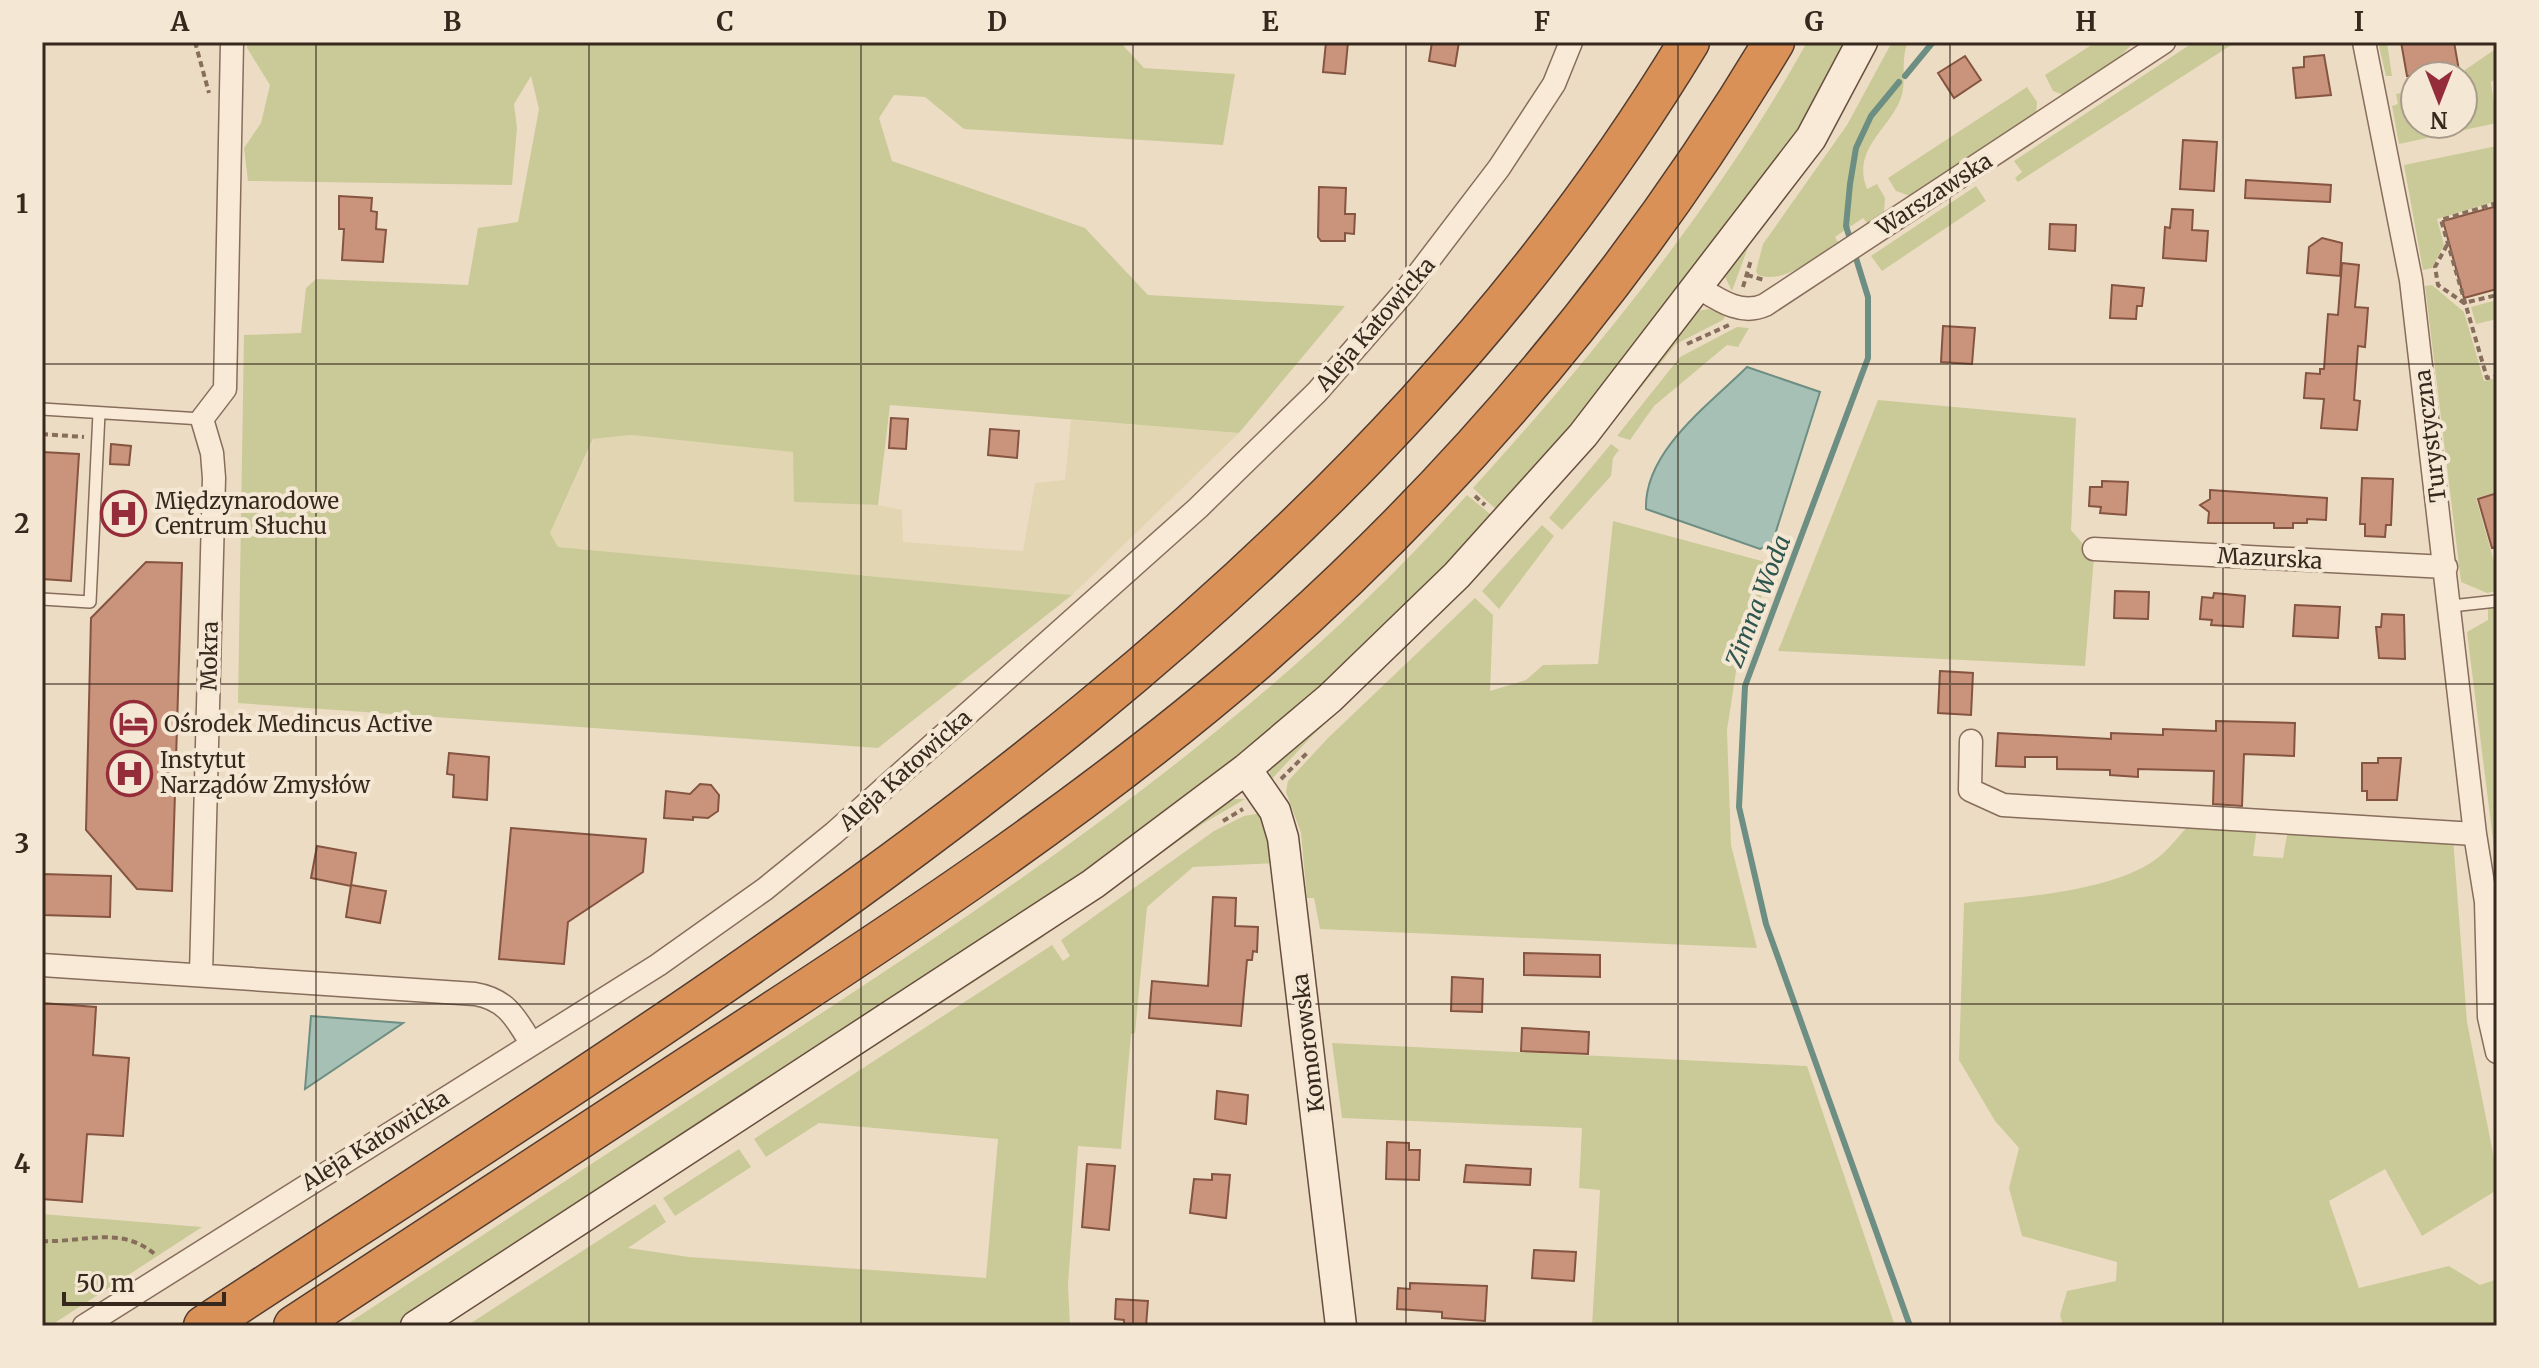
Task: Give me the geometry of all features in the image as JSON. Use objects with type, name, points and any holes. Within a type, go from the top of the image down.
[{"type":"highway","points":[[204,1326],[756,961],[991,788],[1117,688],[1362,462],[1440,378],[1589,193],[1689,42]]},
{"type":"highway","points":[[294,1326],[786,1004],[1010,851],[1146,750],[1257,660],[1420,505],[1541,369],[1649,233],[1774,42]]},
{"type":"street","points":[[202,419],[225,389],[232,42]]},
{"type":"street","name":"Aleja Katowicka","points":[[84,1326],[710,929],[834,833],[1257,452],[1373,329],[1439,249],[1543,104],[1564,64],[1571,42]]},
{"type":"street","points":[[416,1326],[1041,919],[1246,769],[1375,657],[1477,554],[1583,435],[1811,138],[1862,42]]},
{"type":"street","name":"Warszawska","points":[[1698,287],[1729,305],[1756,309],[2164,42]]},
{"type":"street","name":"Turystyczna","points":[[2364,42],[2411,280],[2475,834],[2492,942],[2489,1017],[2497,1052]]},
{"type":"street","name":"Mokra","points":[[201,974],[214,478],[212,453],[202,419]]},
{"type":"street","name":"Mazurska","points":[[2094,549],[2446,567]]},
{"type":"street","points":[[1971,741],[1970,790],[2003,805],[2475,834]]},
{"type":"street","name":"Komorowska","points":[[1246,769],[1275,811],[1283,838],[1341,1326]]},
{"type":"street","points":[[42,965],[483,995],[508,1008],[531,1043]]},
{"type":"lane","points":[[2133,63],[2148,42]]},
{"type":"lane","points":[[42,409],[202,419]]},
{"type":"lane","points":[[42,599],[90,602],[99,413]]},
{"type":"lane","points":[[2451,606],[2497,601]]},
{"type":"path","points":[[2497,203],[2441,220],[2487,378],[2497,376]]},
{"type":"path","points":[[2447,245],[2435,267],[2438,285],[2464,303],[2497,295]]},
{"type":"path","points":[[1680,350],[1692,341],[1723,330],[1732,320]]},
{"type":"path","points":[[42,434],[87,437],[98,433]]},
{"type":"path","points":[[42,1241],[64,1242],[93,1235],[126,1238],[145,1245],[167,1271]]},
{"type":"shaded area","points":[[1747,367],[1820,392],[1772,544],[1760,549],[1646,509],[1648,488],[1667,449],[1698,413]]},
{"type":"shaded area","points":[[1071,420],[1239,433],[1072,595],[557,547],[550,533],[594,439],[631,435],[794,452],[794,502],[878,505],[902,510],[903,542],[1023,551],[1035,483],[1065,480]]},
{"type":"shaded area","points":[[311,1016],[403,1023],[305,1089]]},
{"type":"green space","points":[[247,42],[1120,42],[1144,68],[1235,74],[1223,145],[964,129],[925,97],[894,95],[879,118],[892,161],[1085,228],[1148,295],[1345,306],[1239,433],[890,405],[878,505],[794,502],[793,452],[631,435],[593,439],[550,533],[558,547],[1072,595],[878,748],[238,703],[244,335],[301,333],[306,288],[316,279],[468,285],[478,228],[518,222],[539,109],[531,76],[514,104],[517,128],[512,185],[248,181],[244,148],[261,123],[270,85],[247,48]]},
{"type":"green space","points":[[1807,42],[1851,42],[1826,91],[1753,197],[1501,514],[1473,488],[1564,384],[1653,274],[1735,160]]},
{"type":"green space","points":[[1874,42],[1878,42],[1856,84],[1750,242],[1732,291],[1724,275]]},
{"type":"green space","points":[[1892,42],[1908,42],[1904,56],[1903,91],[1896,109],[1868,151],[1863,175],[1867,189],[1877,184],[1885,198],[1884,213],[1867,223],[1863,218],[1835,237],[1838,242],[1800,268],[1779,276],[1758,275],[1756,271],[1763,244],[1847,125]]},
{"type":"green space","points":[[2096,42],[2134,42],[2113,64],[2064,95],[2053,91],[2045,75]]},
{"type":"green space","points":[[2194,42],[2236,42],[2018,182],[2015,178],[2022,172],[2014,161]]},
{"type":"green space","points":[[2378,42],[2387,42],[2392,76],[2386,76]]},
{"type":"green space","points":[[2497,48],[2497,79],[2491,82],[2497,123],[2479,127],[2479,60]]},
{"type":"green space","points":[[2027,87],[2037,102],[2036,114],[1910,196],[1896,191],[1888,178]]},
{"type":"green space","points":[[2399,93],[2399,140],[2418,140],[2399,144],[2392,106],[2398,104],[2396,94]]},
{"type":"green space","points":[[2497,146],[2497,201],[2437,219],[2444,245],[2432,268],[2423,270],[2404,165]]},
{"type":"green space","points":[[1976,186],[1986,201],[1882,271],[1871,256]]},
{"type":"green space","points":[[2432,285],[2464,312],[2484,381],[2497,378],[2497,492],[2476,498],[2497,572],[2497,591],[2487,593],[2461,582],[2425,286]]},
{"type":"green space","points":[[2497,300],[2497,319],[2476,324],[2471,307]]},
{"type":"green space","points":[[1709,309],[1725,316],[1723,320],[1676,344],[1609,427],[1697,311]]},
{"type":"green space","points":[[1737,327],[1749,328],[1738,347],[1727,345],[1654,406],[1630,440],[1617,436],[1680,357]]},
{"type":"green space","points":[[1878,400],[2076,418],[2071,530],[2094,557],[2085,666],[1778,651]]},
{"type":"green space","points":[[1611,444],[1619,450],[1613,458],[1611,476],[1562,530],[1549,518]]},
{"type":"green space","points":[[1467,495],[1495,518],[1365,652],[1258,746],[1085,875],[396,1326],[344,1326],[881,974],[1147,786],[1314,648],[1393,573]]},
{"type":"green space","points":[[1613,521],[1773,564],[1737,665],[1727,730],[1731,845],[1757,948],[1320,929],[1314,898],[1307,898],[1301,833],[1286,792],[1288,781],[1328,738],[1475,598],[1493,615],[1490,691],[1526,680],[1543,665],[1598,664]]},
{"type":"green space","points":[[1542,525],[1554,536],[1499,609],[1482,591]]},
{"type":"green space","points":[[1465,589],[1312,736],[1270,781],[1270,765]]},
{"type":"green space","points":[[2497,608],[2497,872],[2467,632],[2488,620],[2488,609]]},
{"type":"green space","points":[[1228,799],[1245,799],[1204,823],[1054,929],[1054,925]]},
{"type":"green space","points":[[1261,813],[1275,863],[1193,867],[1147,907],[1121,1149],[1078,1146],[1068,1285],[1070,1326],[472,1326],[471,1323],[655,1204],[666,1222],[628,1248],[689,1257],[986,1278],[998,1139],[819,1123],[766,1157],[754,1139],[1052,945],[1063,961],[1070,956],[1061,940],[1214,831],[1244,816]]},
{"type":"green space","points":[[2190,824],[2257,827],[2253,856],[2283,858],[2288,829],[2453,838],[2467,1022],[2497,1173],[2497,1190],[2422,1236],[2385,1169],[2329,1201],[2359,1288],[2449,1266],[2480,1285],[2497,1279],[2497,1326],[2063,1326],[2060,1315],[2067,1291],[2116,1281],[2117,1262],[2022,1236],[2009,1188],[2019,1148],[1995,1121],[1959,1060],[1964,903],[2066,891],[2119,878],[2160,856]]},
{"type":"green space","points":[[1042,934],[1045,936],[753,1125],[754,1120]]},
{"type":"green space","points":[[1332,1043],[1807,1066],[1895,1326],[1592,1326],[1600,1190],[1579,1188],[1582,1128],[1342,1118]]},
{"type":"green space","points":[[739,1149],[751,1167],[675,1216],[663,1198]]},
{"type":"green space","points":[[42,1214],[202,1227],[50,1326],[42,1326]]},
{"type":"building","points":[[1326,42],[1348,42],[1345,74],[1323,72]]},
{"type":"building","points":[[1432,42],[1459,42],[1455,66],[1429,61]]},
{"type":"building","points":[[2401,42],[2454,42],[2457,60],[2404,60]]},
{"type":"building","points":[[2324,55],[2331,95],[2296,98],[2293,68],[2304,67],[2304,57]]},
{"type":"building","points":[[1965,56],[1981,80],[1954,98],[1938,73]]},
{"type":"building","points":[[2183,140],[2217,142],[2214,191],[2180,189]]},
{"type":"building","points":[[2246,180],[2331,185],[2330,202],[2245,198]]},
{"type":"building","points":[[1319,187],[1346,188],[1345,214],[1355,214],[1354,234],[1345,233],[1345,241],[1321,241],[1318,237]]},
{"type":"building","points":[[339,196],[372,198],[371,211],[377,212],[376,229],[386,230],[383,262],[342,260],[344,229],[339,229]]},
{"type":"building","points":[[2497,206],[2497,289],[2464,298],[2443,221]]},
{"type":"building","points":[[2172,209],[2193,210],[2192,230],[2208,231],[2206,261],[2163,258],[2165,227],[2170,228]]},
{"type":"building","points":[[2050,224],[2076,225],[2075,251],[2049,249]]},
{"type":"building","points":[[2322,238],[2342,243],[2340,276],[2307,273],[2309,247]]},
{"type":"building","points":[[2342,263],[2359,265],[2355,307],[2368,308],[2365,347],[2358,346],[2354,400],[2360,401],[2357,430],[2321,428],[2324,399],[2304,398],[2306,373],[2320,374],[2320,369],[2324,369],[2328,314],[2338,315]]},
{"type":"building","points":[[2112,285],[2144,288],[2142,306],[2137,306],[2136,319],[2110,318]]},
{"type":"building","points":[[1943,326],[1975,328],[1972,364],[1941,362]]},
{"type":"building","points":[[891,418],[908,419],[906,449],[889,448]]},
{"type":"building","points":[[990,429],[1019,431],[1017,458],[988,455]]},
{"type":"building","points":[[111,444],[131,446],[129,465],[110,464]]},
{"type":"building","points":[[42,452],[79,454],[71,581],[42,579]]},
{"type":"building","points":[[2362,478],[2393,479],[2391,525],[2386,525],[2385,537],[2365,536],[2365,524],[2360,524]]},
{"type":"building","points":[[2102,481],[2128,482],[2126,515],[2100,513],[2101,507],[2089,506],[2090,487],[2102,487]]},
{"type":"building","points":[[2210,490],[2327,498],[2326,520],[2307,519],[2307,523],[2293,523],[2293,528],[2274,528],[2274,523],[2208,523],[2209,512],[2200,505],[2210,499]]},
{"type":"building","points":[[2497,493],[2497,547],[2492,548],[2478,499]]},
{"type":"building","name":"Ośrodek Medincus Active","points":[[146,562],[182,563],[172,891],[137,889],[86,830],[91,618]]},
{"type":"building","points":[[2115,591],[2149,592],[2148,619],[2114,618]]},
{"type":"building","points":[[2214,593],[2245,596],[2243,627],[2211,625],[2212,620],[2200,619],[2202,597],[2213,598]]},
{"type":"building","points":[[2295,605],[2340,607],[2338,638],[2293,636]]},
{"type":"building","points":[[2382,614],[2404,615],[2405,659],[2379,658],[2376,627],[2381,627]]},
{"type":"building","points":[[1940,671],[1973,673],[1971,715],[1938,713]]},
{"type":"building","points":[[2216,721],[2295,723],[2294,756],[2244,754],[2242,806],[2213,804],[2214,771],[2138,769],[2138,777],[2110,775],[2110,770],[2057,769],[2057,757],[2025,757],[2025,767],[1996,766],[1998,733],[2111,739],[2111,733],[2163,735],[2163,729],[2216,731]]},
{"type":"building","points":[[449,753],[489,757],[487,800],[453,797],[454,775],[447,774]]},
{"type":"building","points":[[2378,758],[2401,758],[2397,800],[2367,800],[2367,791],[2362,791],[2362,763],[2378,763]]},
{"type":"building","points":[[700,784],[711,785],[719,795],[718,811],[708,818],[693,817],[693,820],[664,818],[666,791],[690,794]]},
{"type":"building","points":[[511,828],[646,839],[643,872],[568,922],[564,964],[499,959]]},
{"type":"building","points":[[317,846],[356,853],[351,886],[311,878]]},
{"type":"building","points":[[42,874],[111,876],[110,917],[42,915]]},
{"type":"building","points":[[351,885],[386,891],[380,923],[346,917]]},
{"type":"building","points":[[1213,897],[1236,898],[1235,926],[1258,927],[1257,952],[1253,951],[1252,960],[1247,960],[1241,1026],[1149,1018],[1152,981],[1208,986]]},
{"type":"building","points":[[1524,953],[1600,955],[1600,977],[1524,975]]},
{"type":"building","points":[[1452,977],[1483,979],[1482,1012],[1451,1011]]},
{"type":"building","points":[[42,1003],[96,1007],[93,1055],[129,1058],[123,1136],[87,1134],[82,1202],[42,1199]]},
{"type":"building","points":[[1522,1028],[1589,1032],[1588,1054],[1521,1051]]},
{"type":"building","points":[[1217,1091],[1248,1095],[1246,1124],[1215,1119]]},
{"type":"building","points":[[1387,1142],[1409,1143],[1409,1150],[1420,1150],[1419,1180],[1386,1179]]},
{"type":"building","points":[[1087,1164],[1115,1166],[1109,1230],[1082,1227]]},
{"type":"building","points":[[1466,1165],[1531,1169],[1530,1185],[1464,1182]]},
{"type":"building","points":[[1212,1174],[1230,1175],[1226,1218],[1190,1213],[1194,1179],[1212,1180]]},
{"type":"building","points":[[1534,1250],[1576,1252],[1574,1281],[1532,1278]]},
{"type":"building","points":[[1410,1283],[1487,1286],[1485,1321],[1442,1318],[1442,1312],[1397,1309],[1398,1288],[1410,1289]]},
{"type":"building","points":[[1116,1299],[1148,1301],[1146,1326],[1124,1326],[1124,1320],[1115,1319]]},
{"type":"waterway","name":"Zimna Woda","points":[[1905,76],[1933,42]]},
{"type":"waterway","name":"Zimna Woda","points":[[1899,82],[1871,116],[1856,148],[1850,184],[1846,226],[1868,297],[1868,358],[1745,686],[1739,807],[1766,924],[1910,1326]]},
{"type":"place","name":"Międzynarodowe Centrum Słuchu","points":[[124,514]]},
{"type":"place","name":"Ośrodek Medincus Active","points":[[133,724]]},
{"type":"place","name":"Instytut Narządów Zmysłów","points":[[129,773]]}]
